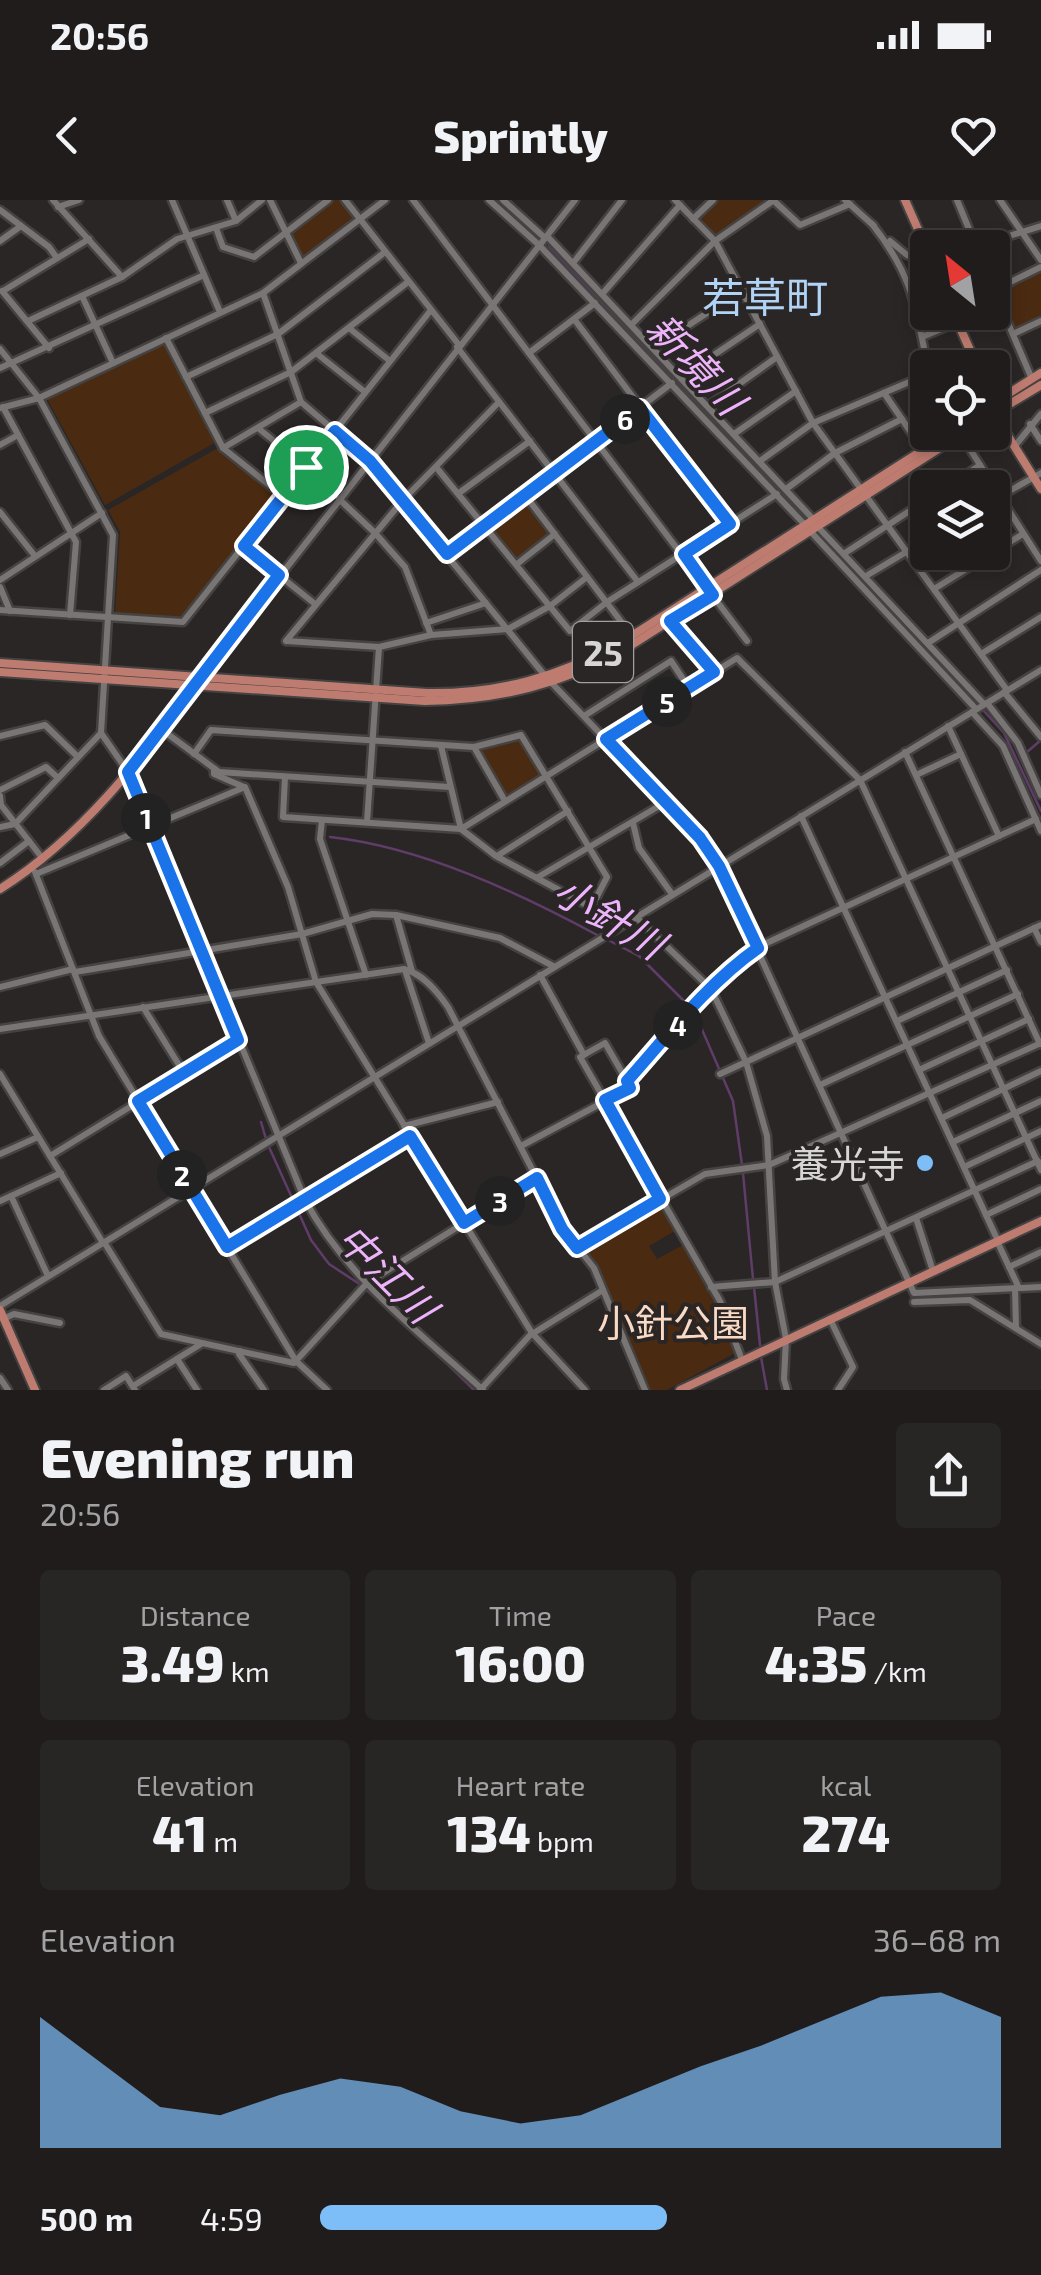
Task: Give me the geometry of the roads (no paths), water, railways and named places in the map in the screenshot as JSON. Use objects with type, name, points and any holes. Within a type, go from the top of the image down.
[{"type":"main road","points":[[906,200],[919,230]]},
{"type":"main road","points":[[1010,395],[1041,374]]},
{"type":"main road","points":[[1010,399],[1041,385]]},
{"type":"main road","points":[[1010,439],[1037,475],[1041,489]]},
{"type":"main road","name":"25","points":[[198,682],[463,701],[519,693],[600,654],[711,591],[922,450]]},
{"type":"main road","name":"25","points":[[864,492],[936,450]]},
{"type":"main road","name":"25","points":[[549,680],[604,661],[711,591]]},
{"type":"main road","points":[[0,663],[198,682]]},
{"type":"main road","points":[[0,672],[104,675]]},
{"type":"main road","points":[[0,888],[34,870],[79,827],[198,682]]},
{"type":"main road","points":[[680,1390],[1041,1221]]},
{"type":"main road","points":[[1,1312],[35,1390]]},
{"type":"street","points":[[56,204],[79,200]]},
{"type":"street","points":[[172,200],[220,312]]},
{"type":"street","points":[[227,200],[236,220]]},
{"type":"street","points":[[28,321],[122,278],[177,240],[236,220],[266,200],[301,264]]},
{"type":"street","points":[[216,228],[223,247],[254,257],[328,200]]},
{"type":"street","points":[[345,200],[638,582]]},
{"type":"street","points":[[70,615],[76,542],[1,408],[39,398],[263,293],[385,200]]},
{"type":"street","points":[[413,200],[746,641]]},
{"type":"street","points":[[489,200],[574,262],[603,293],[672,384],[776,494],[845,553],[986,703],[1018,743],[1041,795]]},
{"type":"street","points":[[502,200],[544,240],[594,303],[632,324],[786,489],[812,526],[1003,746],[1041,831]]},
{"type":"street","points":[[511,208],[518,200]]},
{"type":"street","points":[[198,682],[576,200]]},
{"type":"street","points":[[574,262],[622,200]]},
{"type":"street","points":[[694,219],[713,200]]},
{"type":"street","points":[[632,324],[716,241],[773,200],[800,225],[847,202],[910,255]]},
{"type":"street","points":[[956,200],[967,230]]},
{"type":"street","points":[[1013,200],[1002,203],[1041,260]]},
{"type":"street","points":[[603,293],[678,202],[716,241],[813,423],[1041,737]]},
{"type":"street","points":[[56,204],[122,278]]},
{"type":"street","points":[[0,210],[50,248],[57,258]]},
{"type":"street","points":[[872,224],[900,262],[911,285],[924,350]]},
{"type":"street","points":[[0,241],[21,226]]},
{"type":"street","points":[[1010,236],[1041,226]]},
{"type":"street","points":[[49,348],[1,290],[90,239]]},
{"type":"street","points":[[186,377],[278,334],[385,252]]},
{"type":"street","points":[[900,262],[910,257]]},
{"type":"street","points":[[1010,281],[1041,268]]},
{"type":"street","points":[[0,368],[204,276]]},
{"type":"street","points":[[205,412],[291,372],[408,282]]},
{"type":"street","points":[[654,348],[742,290]]},
{"type":"street","points":[[263,293],[301,402],[370,461],[549,680],[700,838],[719,866],[914,1293],[1041,1286]]},
{"type":"street","points":[[82,296],[113,363]]},
{"type":"street","points":[[530,353],[594,303]]},
{"type":"street","points":[[0,610],[183,622],[430,310]]},
{"type":"street","points":[[574,319],[730,524]]},
{"type":"street","points":[[1013,334],[1041,321]]},
{"type":"street","points":[[681,377],[760,324]]},
{"type":"street","points":[[1010,327],[1032,379]]},
{"type":"street","points":[[349,328],[390,361]]},
{"type":"street","points":[[922,337],[939,330]]},
{"type":"street","points":[[166,338],[224,448],[284,496]]},
{"type":"street","points":[[0,349],[39,398],[113,535],[101,733],[128,772],[238,1040],[270,1140],[302,1201],[364,1286],[481,1390],[532,1334],[603,1290]]},
{"type":"street","points":[[316,353],[365,392]]},
{"type":"street","points":[[708,406],[777,357]]},
{"type":"street","points":[[760,461],[813,423],[910,380]]},
{"type":"street","points":[[447,554],[672,384]]},
{"type":"street","points":[[734,434],[796,391]]},
{"type":"street","points":[[884,392],[910,431]]},
{"type":"street","points":[[224,448],[301,402]]},
{"type":"street","points":[[499,402],[402,500],[286,641],[379,648],[431,635],[508,629],[550,606],[587,577]]},
{"type":"street","points":[[1014,446],[1041,414]]},
{"type":"street","points":[[786,489],[834,452],[902,419]]},
{"type":"street","points":[[1030,424],[1041,441]]},
{"type":"street","points":[[258,428],[306,467]]},
{"type":"street","points":[[0,445],[18,435]]},
{"type":"street","points":[[459,494],[530,442]]},
{"type":"street","points":[[972,450],[983,470]]},
{"type":"street","points":[[973,470],[980,465]]},
{"type":"street","points":[[436,466],[570,631],[606,602],[776,494]]},
{"type":"street","points":[[1010,491],[1037,475]]},
{"type":"street","points":[[525,495],[632,636]]},
{"type":"street","points":[[340,500],[405,567],[431,635]]},
{"type":"street","points":[[845,553],[910,511]]},
{"type":"street","points":[[0,512],[35,556]]},
{"type":"street","points":[[1010,512],[1041,561]]},
{"type":"street","points":[[10,611],[0,584],[102,513]]},
{"type":"street","points":[[0,531],[11,526]]},
{"type":"street","points":[[517,564],[555,534]]},
{"type":"street","points":[[934,589],[1023,534]]},
{"type":"street","points":[[244,546],[315,604]]},
{"type":"street","points":[[866,576],[910,550]]},
{"type":"street","points":[[928,643],[1041,570]]},
{"type":"street","points":[[426,623],[486,603]]},
{"type":"street","points":[[981,654],[1041,617]]},
{"type":"street","points":[[670,621],[714,672]]},
{"type":"street","points":[[367,822],[379,648]]},
{"type":"street","points":[[461,829],[737,658],[860,780],[1040,1164],[775,1282],[711,1287]]},
{"type":"street","points":[[584,716],[671,660],[689,688]]},
{"type":"street","points":[[1,1312],[48,1276],[1041,670]]},
{"type":"street","points":[[0,736],[45,725],[78,756]]},
{"type":"street","points":[[948,726],[999,836]]},
{"type":"street","points":[[160,729],[214,769],[450,788]]},
{"type":"street","points":[[194,754],[211,730],[474,748],[520,735],[607,877],[591,908]]},
{"type":"street","points":[[0,827],[15,824],[101,733]]},
{"type":"street","points":[[442,746],[461,829]]},
{"type":"street","points":[[474,748],[506,801]]},
{"type":"street","points":[[577,1248],[705,1174],[769,1165],[1041,1044],[906,752]]},
{"type":"street","points":[[916,775],[961,754]]},
{"type":"street","points":[[43,859],[1,805],[0,793],[46,767],[58,778]]},
{"type":"street","points":[[214,769],[214,774],[224,780],[245,787],[288,887],[316,982],[532,1334],[585,1390]]},
{"type":"street","points":[[286,777],[283,818],[461,829],[496,856],[622,924]]},
{"type":"street","points":[[245,787],[34,870],[99,1036],[296,1360],[327,1390]]},
{"type":"street","points":[[537,878],[666,802]]},
{"type":"street","points":[[496,856],[568,811]]},
{"type":"street","points":[[801,816],[1009,1267],[1017,1288],[1016,1329]]},
{"type":"street","points":[[627,1081],[728,970],[758,948],[1036,819]]},
{"type":"street","points":[[322,820],[320,839],[366,975]]},
{"type":"street","points":[[633,823],[639,848],[672,894]]},
{"type":"street","points":[[0,864],[28,842]]},
{"type":"street","points":[[0,987],[302,934],[372,914],[396,915],[500,938],[554,967]]},
{"type":"street","points":[[396,915],[429,1043]]},
{"type":"street","points":[[636,917],[711,989],[746,1062],[768,1136],[775,1282],[786,1339],[787,1390]]},
{"type":"street","points":[[720,1074],[1038,927],[1041,942]]},
{"type":"street","points":[[0,1029],[408,970],[440,996],[458,1026],[562,1229],[594,1268],[645,1390]]},
{"type":"street","points":[[897,1021],[1006,970]]},
{"type":"street","points":[[540,976],[584,1054]]},
{"type":"street","points":[[820,1086],[1018,994]]},
{"type":"street","points":[[143,1007],[184,1074]]},
{"type":"street","points":[[919,1070],[1029,1019]]},
{"type":"street","points":[[50,1156],[238,1040]]},
{"type":"street","points":[[521,1146],[605,1100],[630,1088],[606,1043],[580,1057],[605,1100],[660,1199],[711,1287],[742,1360]]},
{"type":"street","points":[[942,1118],[1041,1071]]},
{"type":"street","points":[[0,1074],[161,1334],[294,1363],[364,1286],[537,1178]]},
{"type":"street","points":[[953,1142],[1041,1101]]},
{"type":"street","points":[[404,1126],[498,1102]]},
{"type":"street","points":[[964,1167],[1041,1130]]},
{"type":"street","points":[[227,1247],[410,1136]]},
{"type":"street","points":[[0,1154],[38,1137]]},
{"type":"street","points":[[0,1201],[61,1174]]},
{"type":"street","points":[[986,1215],[1041,1189]]},
{"type":"street","points":[[11,1196],[48,1276]]},
{"type":"street","points":[[916,1218],[933,1271]]},
{"type":"street","points":[[1009,1267],[1041,1252]]},
{"type":"street","points":[[980,1290],[981,1307]]},
{"type":"street","points":[[914,1302],[970,1300],[1041,1344]]},
{"type":"street","points":[[1,1312],[60,1323]]},
{"type":"street","points":[[830,1319],[853,1368],[838,1390]]},
{"type":"street","points":[[104,1390],[126,1376],[134,1388],[202,1343]]},
{"type":"street","points":[[240,1351],[264,1390]]},
{"type":"street","points":[[177,1359],[198,1390]]},
{"type":"street","points":[[0,1378],[8,1390]]},
{"type":"waterway","name":"新境川","points":[[549,246],[806,518]]},
{"type":"waterway","name":"新境川","points":[[819,533],[978,704]]},
{"type":"waterway","name":"新境川","points":[[983,710],[1004,733],[1041,811]]},
{"type":"waterway","points":[[1027,752],[1041,740]]},
{"type":"waterway","name":"小針川","points":[[330,837],[434,861],[503,888],[599,936]]},
{"type":"waterway","name":"小針川","points":[[606,939],[639,956],[689,1006]]},
{"type":"waterway","name":"小針川","points":[[694,1011],[733,1101],[742,1165]]},
{"type":"waterway","name":"中江川","points":[[261,1122],[266,1139]]},
{"type":"waterway","name":"中江川","points":[[269,1147],[311,1240],[329,1264],[361,1285],[399,1319]]},
{"type":"waterway","name":"小針川","points":[[743,1173],[753,1279]]},
{"type":"waterway","name":"小針川","points":[[754,1287],[760,1345]]},
{"type":"waterway","points":[[788,1357],[789,1343]]},
{"type":"waterway","name":"中江川","points":[[431,1348],[474,1390]]},
{"type":"waterway","name":"小針川","points":[[761,1357],[767,1390]]},
{"type":"place","name":"養光寺","points":[[925,1163]]},
{"type":"district","name":"若草町","points":[[765,296]]},
{"type":"park label","name":"小針公園","points":[[673,1322]]}]
